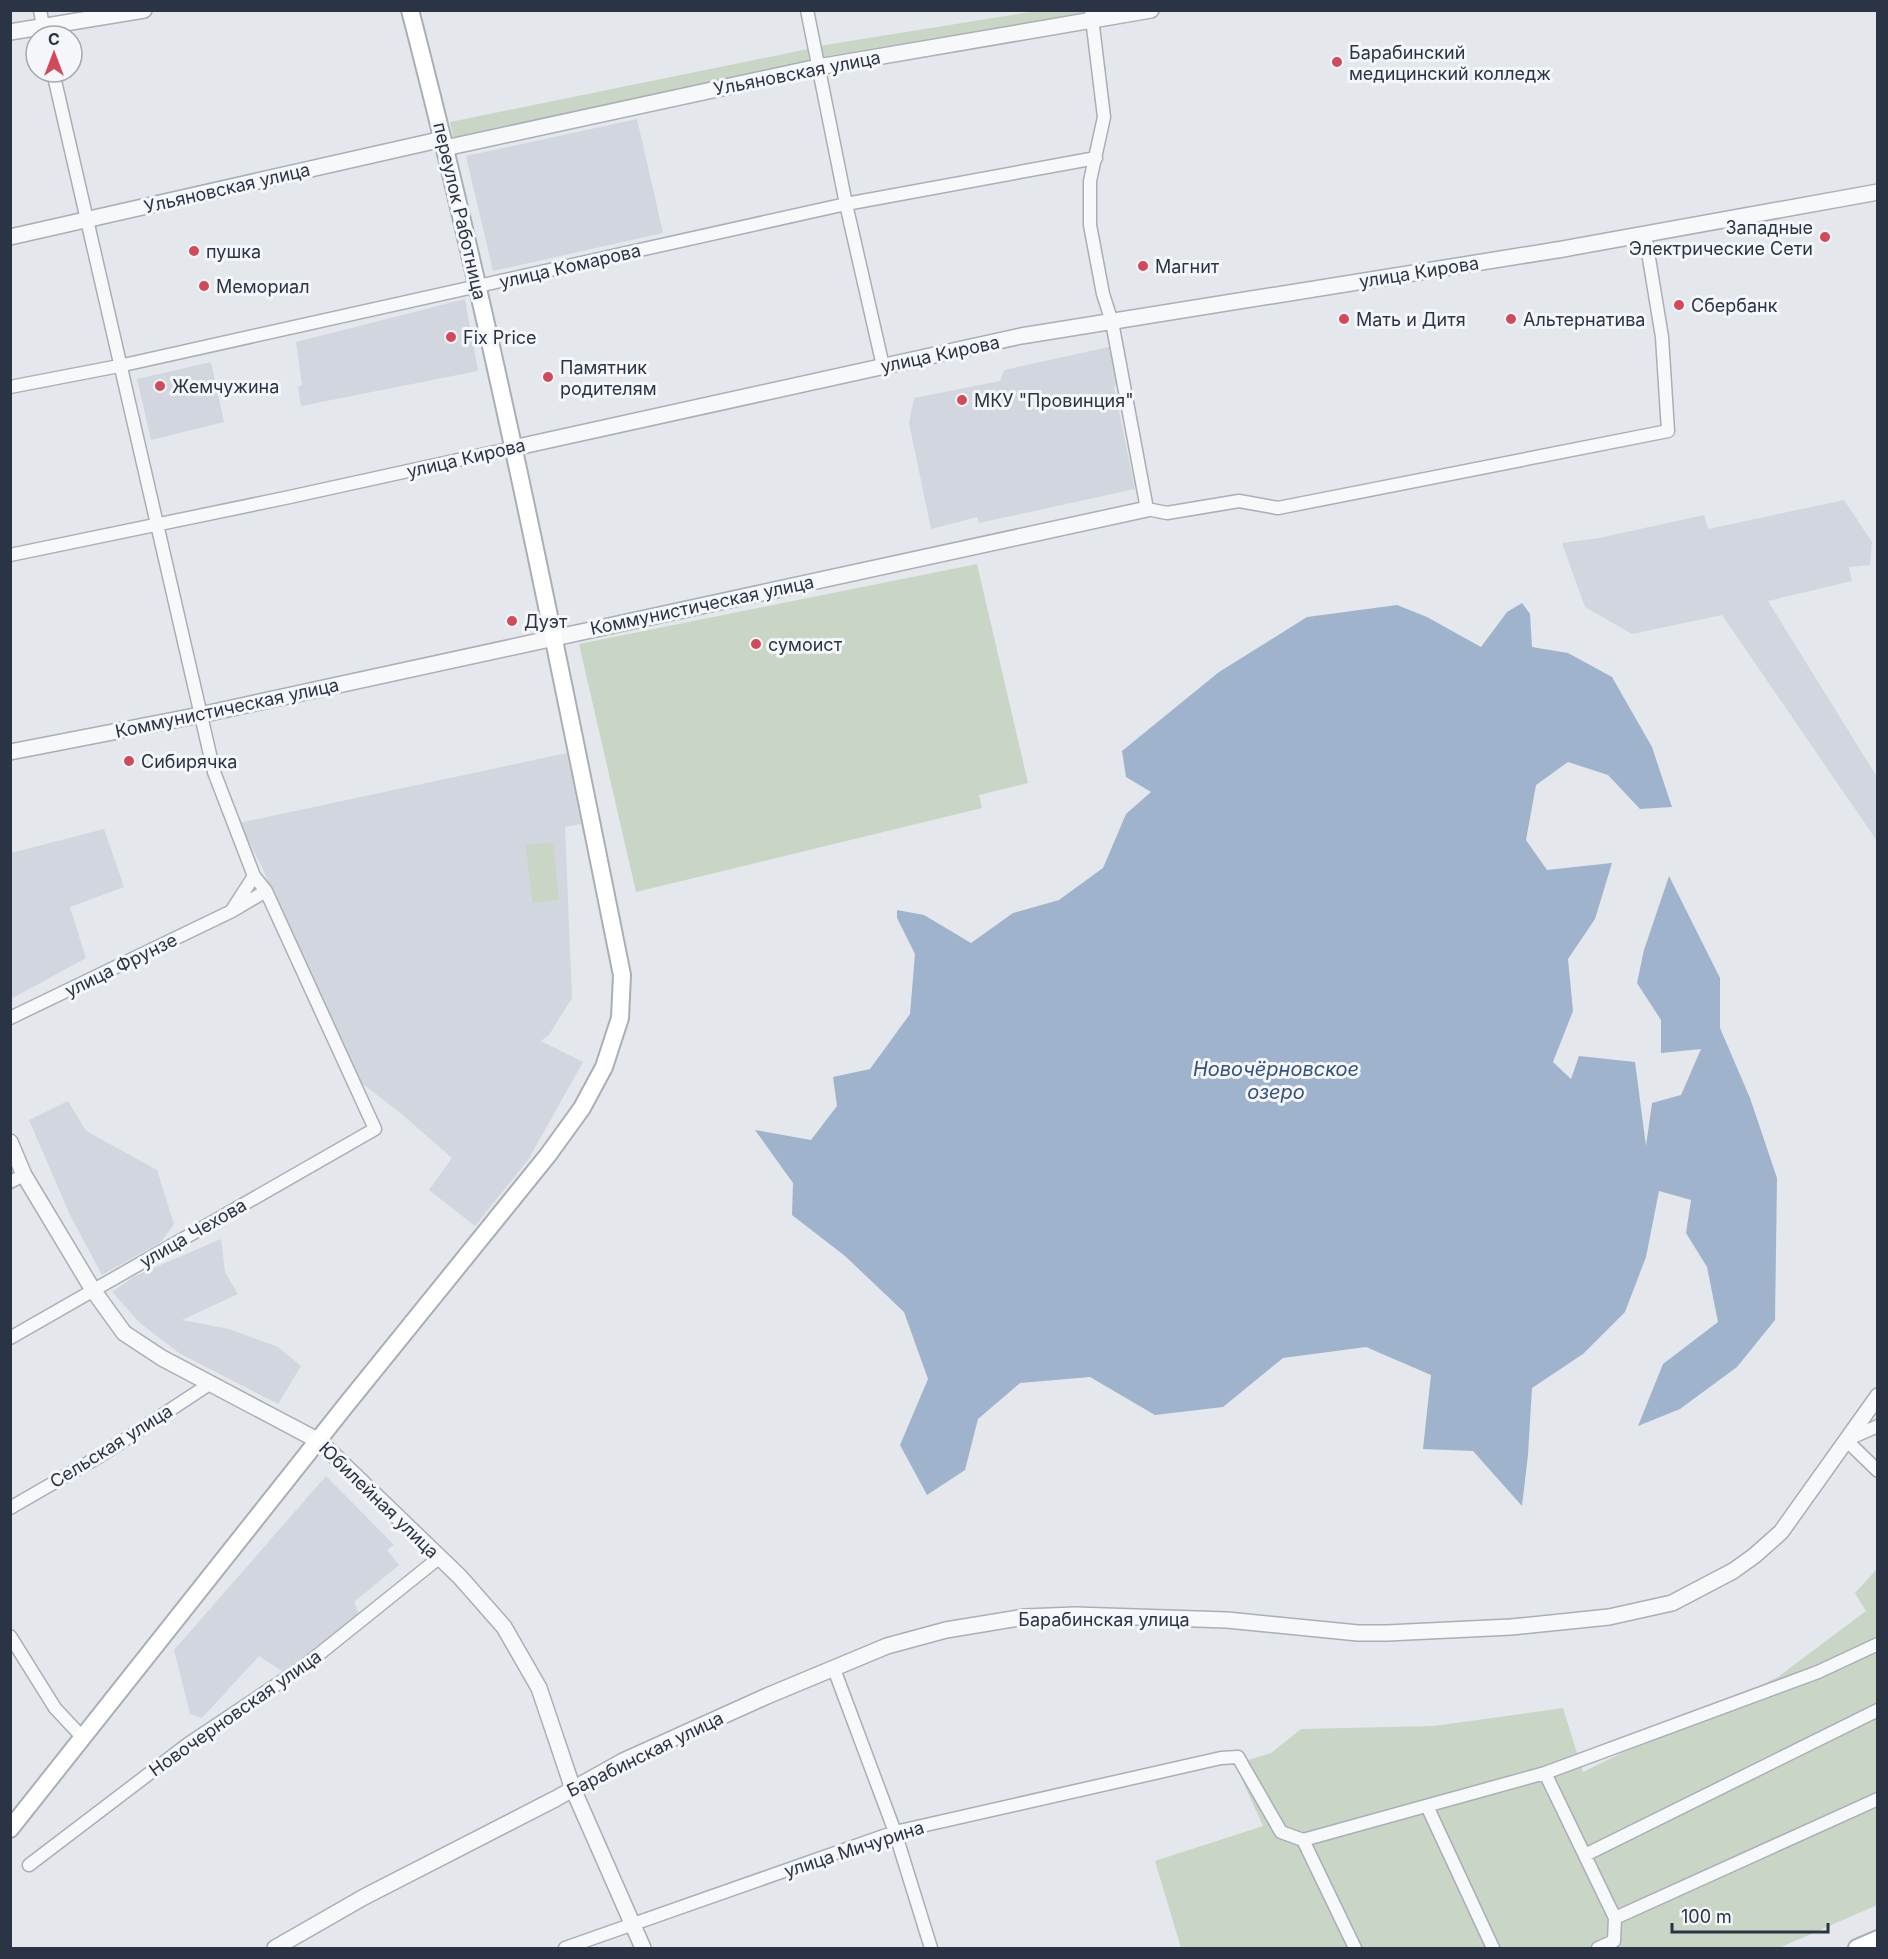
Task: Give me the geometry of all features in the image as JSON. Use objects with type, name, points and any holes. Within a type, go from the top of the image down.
[{"type":"main road","name":"переулок Работница","points":[[10,1829],[346,1405],[548,1155],[582,1108],[604,1067],[620,1018],[622,975],[553,637],[478,287],[410,10]]},
{"type":"main road","points":[[1857,1948],[1878,1939]]},
{"type":"street","points":[[80,24],[144,10]]},
{"type":"street","points":[[807,10],[846,204],[883,366]]},
{"type":"street","name":"Ульяновская улица","points":[[10,237],[818,67],[1091,16],[1150,10]]},
{"type":"street","points":[[1091,16],[1104,117],[1090,181],[1090,225],[1103,294],[1112,322],[1147,509],[1167,513],[1239,501],[1278,508],[1668,432],[1662,337],[1645,234]]},
{"type":"street","points":[[56,84],[214,772],[254,876],[266,891]]},
{"type":"street","name":"улица Комарова","points":[[10,387],[119,366],[846,204],[1096,158]]},
{"type":"street","name":"улица Кирова","points":[[10,555],[157,525],[1021,336],[1645,234],[1878,192]]},
{"type":"street","name":"Коммунистическая улица","points":[[10,752],[200,715],[1147,509]]},
{"type":"street","points":[[232,911],[254,876]]},
{"type":"street","name":"улица Фрунзе","points":[[10,1018],[232,911],[266,891]]},
{"type":"street","name":"улица Чехова","points":[[10,1338],[375,1129],[266,891]]},
{"type":"street","name":"Юбилейная улица","points":[[10,1142],[17,1178],[124,1334],[162,1358],[319,1441],[440,1557],[504,1627],[539,1688],[573,1789],[643,1948]]},
{"type":"street","name":"Сельская улица","points":[[10,1508],[100,1456],[211,1383]]},
{"type":"street","name":"Барабинская улица","points":[[275,1948],[293,1944],[374,1892],[623,1761],[767,1695],[887,1646],[936,1632],[1025,1617],[1075,1615],[1227,1620],[1358,1633],[1511,1627],[1609,1617],[1672,1603],[1724,1576],[1754,1557],[1781,1533],[1878,1396]]},
{"type":"street","points":[[1878,1426],[1846,1440],[1878,1471]]},
{"type":"street","name":"Новочерновская улица","points":[[28,1865],[188,1744],[303,1667],[440,1557]]},
{"type":"street","points":[[10,1636],[55,1708],[83,1738]]},
{"type":"street","points":[[1355,1948],[1303,1840],[1545,1773],[1818,1672],[1878,1644]]},
{"type":"street","points":[[834,1669],[895,1832],[931,1948]]},
{"type":"street","points":[[1585,1855],[1878,1710]]},
{"type":"street","name":"улица Мичурина","points":[[565,1948],[895,1832],[1221,1758],[1238,1757],[1281,1832],[1303,1840]]},
{"type":"street","points":[[1545,1773],[1615,1918],[1614,1941],[1598,1948]]},
{"type":"street","points":[[1615,1918],[1878,1799]]},
{"type":"street","points":[[1427,1806],[1493,1948]]},
{"type":"shaded area","points":[[637,119],[663,233],[493,271],[466,156]]},
{"type":"shaded area","points":[[465,299],[478,371],[301,406],[298,387],[302,385],[296,342]]},
{"type":"shaded area","points":[[1109,347],[1117,385],[1114,386],[1135,489],[979,523],[977,517],[931,529],[909,423],[914,398],[1000,381],[1004,370]]},
{"type":"shaded area","points":[[211,362],[224,422],[151,440],[137,379]]},
{"type":"shaded area","points":[[1844,500],[1872,542],[1870,565],[1849,567],[1852,581],[1768,601],[1877,777],[1877,841],[1722,615],[1632,634],[1585,607],[1562,543],[1599,538],[1704,515],[1708,529]]},
{"type":"shaded area","points":[[567,753],[581,824],[565,827],[572,998],[549,1035],[541,1041],[583,1062],[528,1160],[475,1226],[429,1190],[452,1158],[404,1116],[350,1074],[262,867],[239,823]]},
{"type":"shaded area","points":[[104,829],[124,887],[70,907],[86,958],[11,999],[11,853]]},
{"type":"shaded area","points":[[68,1101],[86,1131],[157,1170],[174,1224],[161,1242],[102,1275],[70,1215],[29,1120]]},
{"type":"shaded area","points":[[221,1239],[225,1272],[238,1294],[182,1320],[229,1329],[278,1347],[301,1366],[278,1404],[179,1353],[140,1323],[112,1292],[135,1276]]},
{"type":"shaded area","points":[[326,1476],[394,1545],[387,1550],[399,1565],[354,1602],[360,1617],[285,1673],[259,1656],[202,1718],[190,1714],[174,1650]]},
{"type":"green space","points":[[1036,11],[1084,11],[1085,19],[822,64],[819,46]]},
{"type":"green space","points":[[808,49],[809,64],[454,142],[450,122]]},
{"type":"green space","points":[[977,564],[1028,783],[979,795],[982,808],[636,892],[579,644]]},
{"type":"green space","points":[[553,842],[559,900],[532,903],[526,845]]},
{"type":"green space","points":[[1877,1569],[1877,1905],[1779,1948],[1181,1948],[1155,1861],[1263,1826],[1235,1764],[1271,1753],[1301,1729],[1434,1726],[1563,1708],[1583,1772],[1778,1677],[1866,1611],[1855,1593]]},
{"type":"water","name":"Новочёрновское озеро","points":[[1522,603],[1530,614],[1532,647],[1568,653],[1612,677],[1652,747],[1672,807],[1640,809],[1608,775],[1568,762],[1536,785],[1526,840],[1547,870],[1612,863],[1595,919],[1568,959],[1573,1011],[1553,1062],[1571,1079],[1579,1056],[1635,1062],[1646,1146],[1652,1103],[1681,1095],[1701,1049],[1661,1053],[1661,1020],[1637,983],[1644,950],[1669,876],[1720,978],[1720,1028],[1750,1098],[1777,1178],[1775,1320],[1737,1367],[1680,1409],[1638,1426],[1663,1364],[1718,1322],[1707,1267],[1686,1233],[1691,1200],[1659,1191],[1646,1257],[1625,1312],[1583,1354],[1532,1388],[1522,1506],[1473,1451],[1423,1449],[1431,1375],[1366,1347],[1283,1358],[1223,1407],[1155,1415],[1090,1377],[1020,1383],[978,1419],[965,1470],[927,1495],[900,1445],[928,1379],[904,1312],[845,1256],[792,1215],[793,1183],[755,1130],[811,1140],[837,1106],[833,1077],[870,1069],[910,1014],[915,954],[897,918],[897,910],[924,915],[971,943],[1013,913],[1059,900],[1103,868],[1126,814],[1151,792],[1126,777],[1122,751],[1219,672],[1307,617],[1397,605],[1427,617],[1481,647],[1507,612]]},
{"type":"place","name":"Барабинский медицинский колледж","points":[[1337,62]]},
{"type":"place","name":"Западные Электрические Сети","points":[[1825,237]]},
{"type":"place","name":"пушка","points":[[194,251]]},
{"type":"place","name":"Магнит","points":[[1143,266]]},
{"type":"place","name":"Мемориал","points":[[204,286]]},
{"type":"place","name":"Сбербанк","points":[[1679,305]]},
{"type":"place","name":"Мать и Дитя","points":[[1344,319]]},
{"type":"place","name":"Альтернатива","points":[[1511,319]]},
{"type":"place","name":"Fix Price","points":[[451,337]]},
{"type":"place","name":"Памятник родителям","points":[[548,377]]},
{"type":"place","name":"Жемчужина","points":[[160,386]]},
{"type":"place","name":"МКУ \"Провинция\"","points":[[962,400]]},
{"type":"place","name":"Дуэт","points":[[512,621]]},
{"type":"place","name":"сумоист","points":[[756,644]]},
{"type":"place","name":"Сибирячка","points":[[129,761]]}]
